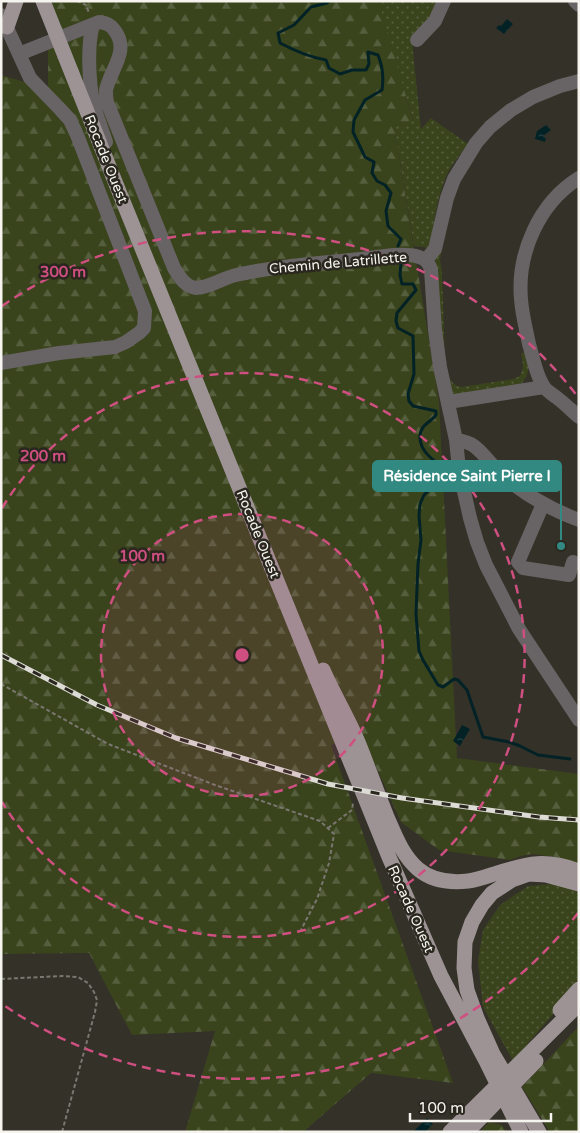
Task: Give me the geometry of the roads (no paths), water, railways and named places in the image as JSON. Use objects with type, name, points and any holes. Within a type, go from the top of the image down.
[{"type":"main road","points":[[4,21],[16,1]]},
{"type":"main road","name":"Rocade Ouest","points":[[43,1],[389,857],[441,976],[489,1058]]},
{"type":"main road","points":[[171,319],[206,386],[296,607],[357,740],[385,811],[405,854],[419,870],[433,878],[447,882],[478,880],[516,867],[533,864],[555,864],[579,871]]},
{"type":"main road","points":[[531,1132],[520,1118],[489,1058],[478,1018],[467,990],[464,968],[465,942],[472,922],[482,905],[492,893],[512,880],[529,874],[546,875],[579,884]]},
{"type":"main road","points":[[560,878],[579,893]]},
{"type":"main road","points":[[518,1065],[525,1051],[579,989]]},
{"type":"main road","points":[[450,1132],[579,1004]]},
{"type":"main road","points":[[468,1132],[579,1018]]},
{"type":"main road","points":[[520,1118],[539,1132]]},
{"type":"street","points":[[417,40],[435,21],[444,1]]},
{"type":"street","points":[[574,1],[579,5]]},
{"type":"street","points":[[1,363],[115,346],[126,342],[139,333],[144,328],[145,320],[145,311],[74,128],[70,120],[30,78],[4,21]]},
{"type":"street","name":"Chemin de Latrillette","points":[[93,25],[102,22],[109,24],[118,36],[121,45],[120,52],[106,90],[107,102],[174,268],[186,284],[196,288],[252,272],[338,261],[409,256],[426,260],[431,270],[435,330],[440,367],[470,518],[486,565],[519,629],[579,720]]},
{"type":"street","points":[[19,54],[93,25]]},
{"type":"street","points":[[93,25],[90,34],[93,103],[115,168],[118,189]]},
{"type":"street","points":[[426,260],[435,248],[447,198],[454,179],[476,143],[490,127],[511,110],[533,97],[560,86],[579,81]]},
{"type":"street","points":[[579,178],[567,185],[543,213],[530,240],[523,269],[521,298],[523,318],[536,369],[544,387],[579,416]]},
{"type":"street","points":[[448,402],[544,387]]},
{"type":"street","points":[[456,440],[474,445],[502,475],[543,504],[579,520]]},
{"type":"street","points":[[543,504],[518,562],[523,568],[569,575],[572,562]]},
{"type":"water","points":[[507,19],[513,24],[504,34],[496,28],[499,25],[501,26]]},
{"type":"water","points":[[546,125],[551,130],[543,136],[546,138],[545,142],[535,139],[537,131]]},
{"type":"water","points":[[462,725],[470,729],[460,746],[453,741]]},
{"type":"water","points":[[427,1118],[433,1124],[425,1132],[413,1132]]},
{"type":"waterway","points":[[329,1],[311,7],[294,25],[278,33],[280,43],[291,49],[326,60],[329,68],[340,74],[352,70],[366,70],[369,64],[368,52],[378,55],[383,72],[382,90],[365,100],[354,120],[353,132],[365,157],[374,162],[372,173],[377,181],[385,185],[391,193],[386,211],[388,226],[401,239],[398,246]]},
{"type":"waterway","points":[[400,259],[402,284],[413,284],[416,290],[397,313],[396,321],[398,328],[413,336],[414,374],[408,394],[409,401],[413,406],[436,411],[436,415],[424,426],[420,438],[424,450],[440,467],[444,475],[424,495],[420,504],[421,540],[416,614],[419,651],[438,685],[443,687],[454,679],[458,680],[467,690],[483,737],[509,742],[538,755],[570,759]]},
{"type":"railway","points":[[1,655],[97,705],[176,738],[328,784],[402,798],[539,817],[579,820]]},
{"type":"place","name":"Résidence Saint Pierre I","points":[[561,546]]}]
